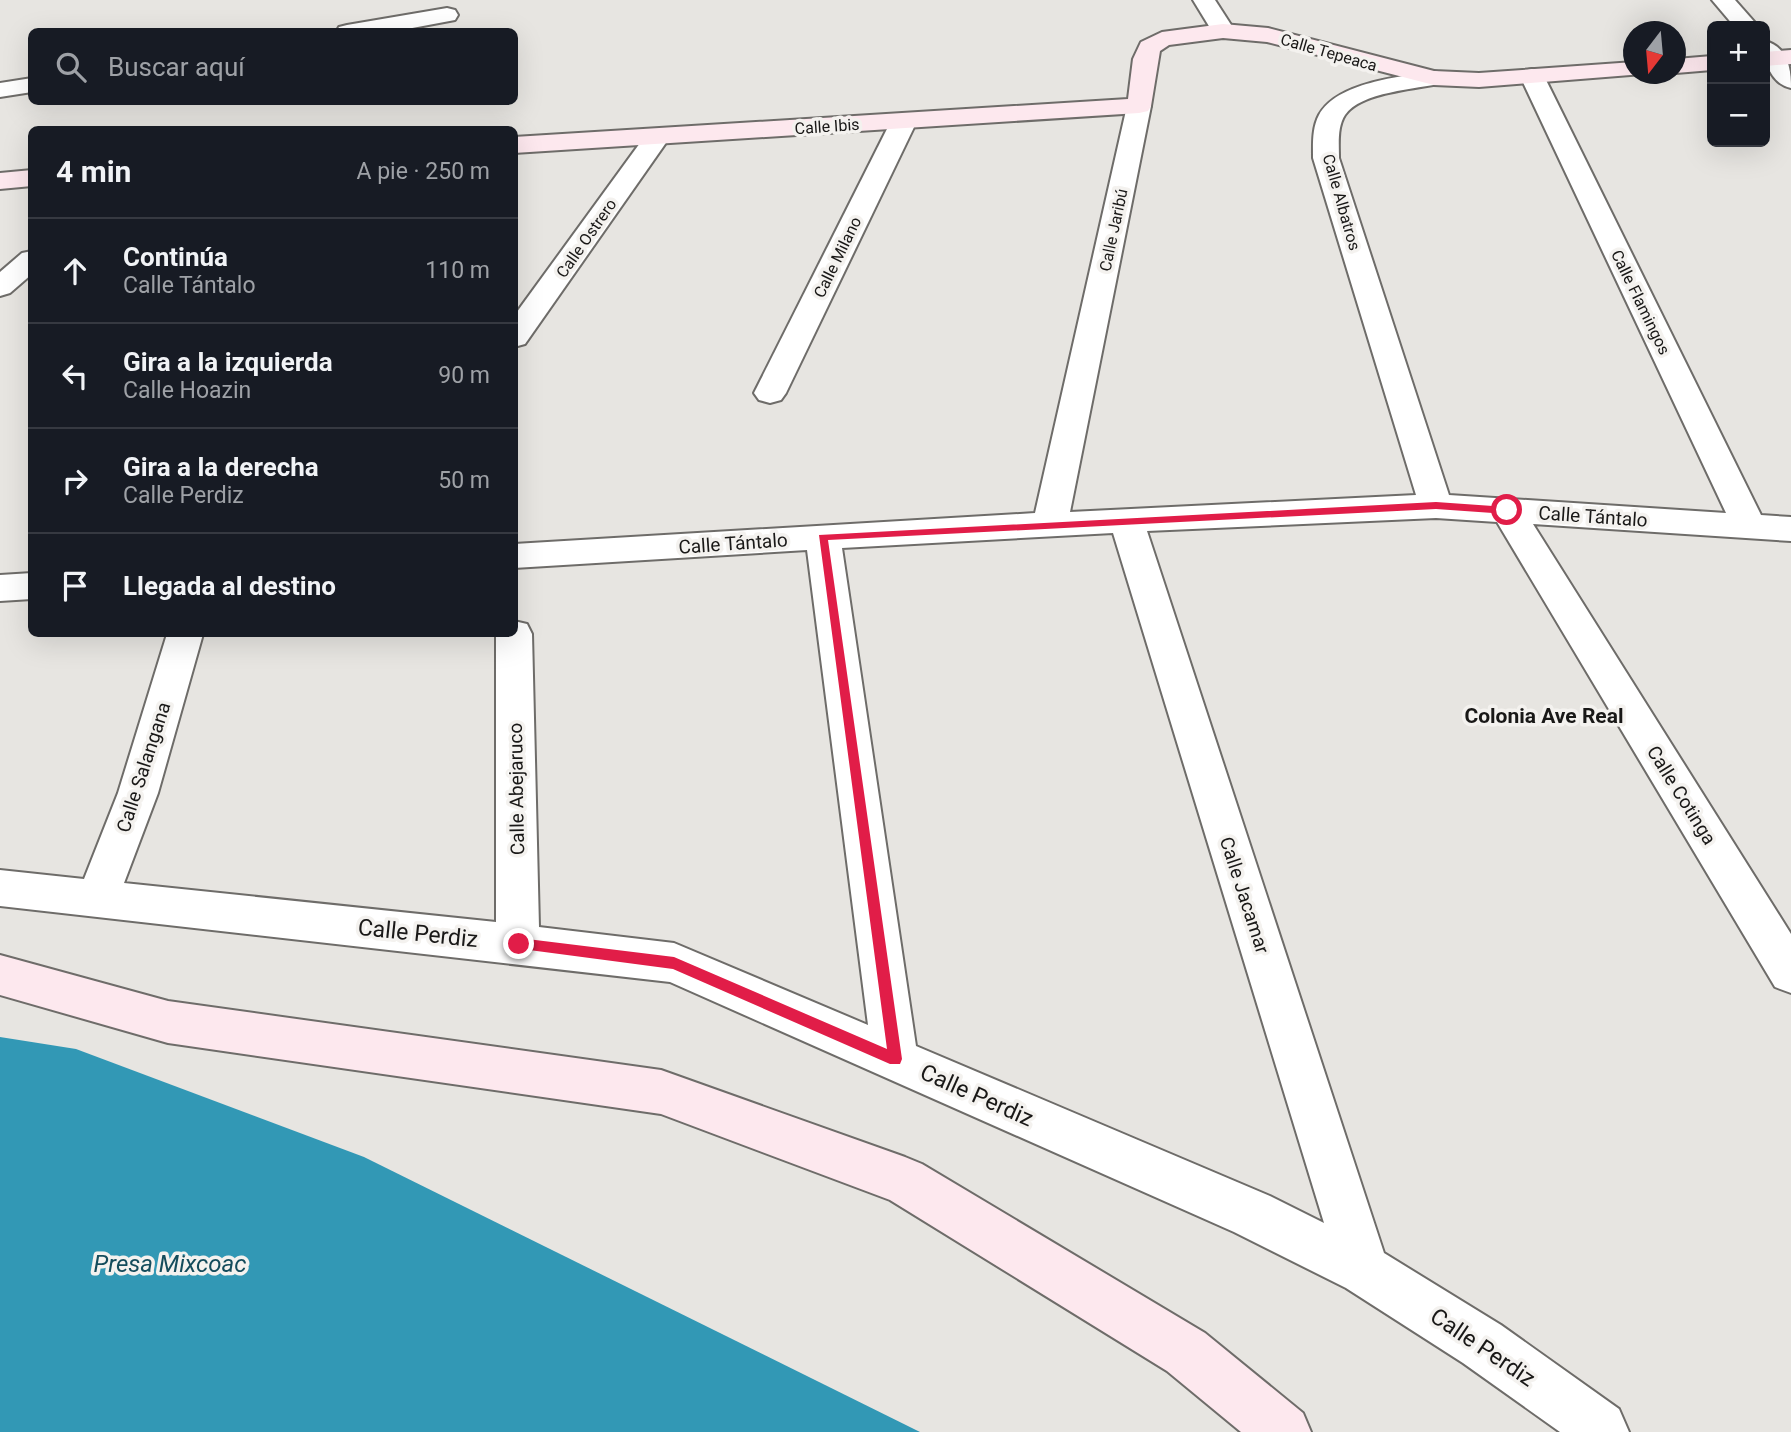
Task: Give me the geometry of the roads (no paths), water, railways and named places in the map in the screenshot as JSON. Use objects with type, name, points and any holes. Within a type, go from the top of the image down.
[{"type":"street","points":[[1204,0],[1223,31]]},
{"type":"street","points":[[1723,0],[1742,21]]},
{"type":"street","points":[[371,28],[447,15]]},
{"type":"street","name":"Calle Tepeaca","points":[[1223,31],[1268,35],[1434,79]]},
{"type":"street","name":"Calle Jaribú","points":[[1050,524],[1139,106],[1149,47],[1162,39],[1223,31]]},
{"type":"street","points":[[1774,56],[1791,81]]},
{"type":"street","points":[[1686,65],[1707,63]]},
{"type":"street","name":"Calle Albatros","points":[[1436,506],[1326,158],[1326,132],[1333,112],[1359,94],[1434,79],[1479,80],[1623,70]]},
{"type":"street","name":"Calle Flamingos","points":[[1532,76],[1750,527]]},
{"type":"street","points":[[0,90],[28,86]]},
{"type":"street","name":"Calle Ibis","points":[[518,145],[1139,106]]},
{"type":"street","name":"Calle Milano","points":[[770,393],[904,121]]},
{"type":"street","name":"Calle Ostrero","points":[[518,332],[657,137]]},
{"type":"street","points":[[0,181],[28,178]]},
{"type":"street","points":[[0,287],[28,262]]},
{"type":"street","name":"Calle Tántalo","points":[[518,556],[1050,524],[1436,506],[1791,530]]},
{"type":"street","name":"Calle Cotinga","points":[[1507,510],[1791,973]]},
{"type":"street","name":"Calle Jacamar","points":[[1126,521],[1364,1270]]},
{"type":"street","points":[[823,537],[895,1059]]},
{"type":"street","points":[[0,588],[28,586]]},
{"type":"street","name":"Calle Salangana","points":[[97,899],[138,793],[184,637]]},
{"type":"street","name":"Calle Abejaruco","points":[[514,637],[519,944]]},
{"type":"street","name":"Calle Perdiz","points":[[0,888],[674,963],[1252,1214],[1364,1270],[1482,1344],[1602,1432]]},
{"type":"street","points":[[0,975],[168,1022],[661,1092],[905,1181],[1185,1352],[1284,1432]]},
{"type":"water","name":"Presa Mixcoac","points":[[0,1037],[76,1049],[364,1157],[920,1432],[0,1432]]},
{"type":"district","name":"Colonia Ave Real","points":[[1544,716]]}]
